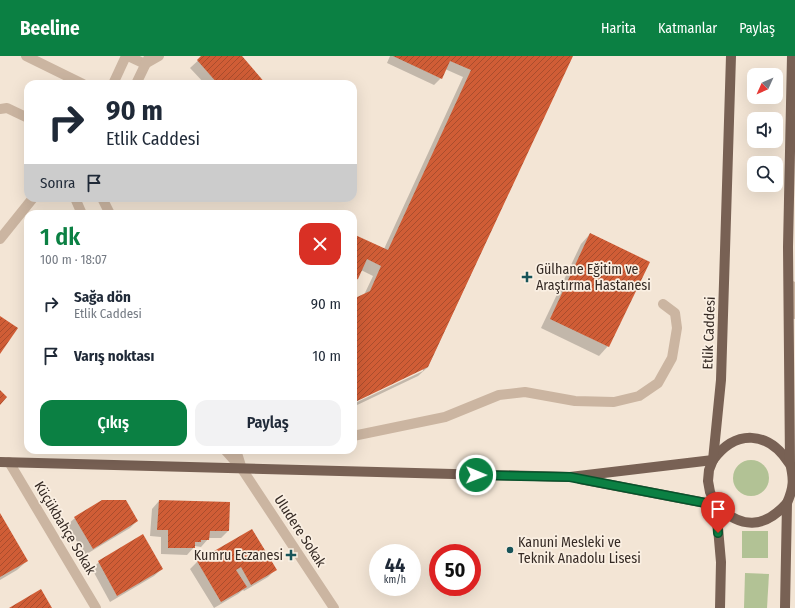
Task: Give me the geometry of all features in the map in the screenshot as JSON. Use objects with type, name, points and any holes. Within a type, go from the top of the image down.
[{"type":"main road","name":"Etlik Caddesi","points":[[720,608],[721,562],[716,505],[710,492],[708,481],[713,460],[721,372],[731,56]]},
{"type":"main road","points":[[785,608],[787,503],[792,490],[793,476],[790,463],[788,247],[792,56]]},
{"type":"main road","points":[[5,462],[570,477],[713,460],[722,449],[733,442],[745,438],[759,438],[772,443],[782,452],[790,463]]},
{"type":"main road","points":[[570,477],[716,505],[726,515],[738,521],[752,523],[766,520],[778,513],[787,503]]},
{"type":"street","points":[[26,56],[75,80]]},
{"type":"street","points":[[115,80],[127,56],[147,60],[159,56]]},
{"type":"street","points":[[138,80],[147,60]]},
{"type":"street","points":[[2,107],[24,116]]},
{"type":"street","points":[[0,239],[30,202]]},
{"type":"street","points":[[788,247],[795,314]]},
{"type":"street","points":[[357,435],[445,417],[499,395],[525,392],[583,402],[614,402],[639,396],[658,382],[672,358],[677,328],[676,318],[675,313],[663,304]]},
{"type":"street","points":[[229,454],[242,469]]},
{"type":"street","points":[[237,454],[242,469]]},
{"type":"street","name":"Küçükbahçe Sokak","points":[[5,462],[96,608]]},
{"type":"street","name":"Uludere Sokak","points":[[242,469],[334,608]]},
{"type":"green space","points":[[751,460],[761,463],[766,468],[769,478],[766,488],[761,493],[751,496],[741,493],[736,488],[733,478],[736,468],[741,463]]},
{"type":"green space","points":[[742,531],[768,531],[768,558],[742,558]]},
{"type":"green space","points":[[745,573],[769,574],[767,608],[744,608]]},
{"type":"building","points":[[201,56],[242,56],[263,80],[214,80],[197,60]]},
{"type":"building","points":[[393,56],[573,56],[428,367],[357,401],[357,297],[370,291],[381,266],[367,259],[357,279],[357,236],[388,250],[471,70],[450,61],[442,79]]},
{"type":"building","points":[[590,233],[650,262],[609,347],[550,319]]},
{"type":"building","points":[[0,316],[18,328],[0,354]]},
{"type":"building","points":[[0,390],[7,397],[0,405]]},
{"type":"building","points":[[102,500],[126,500],[138,521],[93,549],[74,517]]},
{"type":"building","points":[[159,500],[230,502],[229,531],[210,531],[209,540],[195,542],[195,548],[168,548],[168,530],[157,530]]},
{"type":"building","points":[[0,513],[28,561],[0,577]]},
{"type":"building","points":[[252,529],[277,570],[251,585],[241,567],[236,570],[247,587],[221,602],[197,561]]},
{"type":"building","points":[[143,534],[163,569],[117,596],[98,561]]},
{"type":"building","points":[[41,589],[52,608],[9,608]]},
{"type":"place","name":"Gülhane Eğitim ve Araştırma Hastanesi","points":[[527,277]]},
{"type":"place","name":"Kanuni Mesleki ve Teknik Anadolu Lisesi","points":[[510,550]]},
{"type":"place","name":"Kumru Eczanesi","points":[[291,555]]},
{"type":"route","points":[[476,475],[570,477],[716,505],[718,533]]}]
